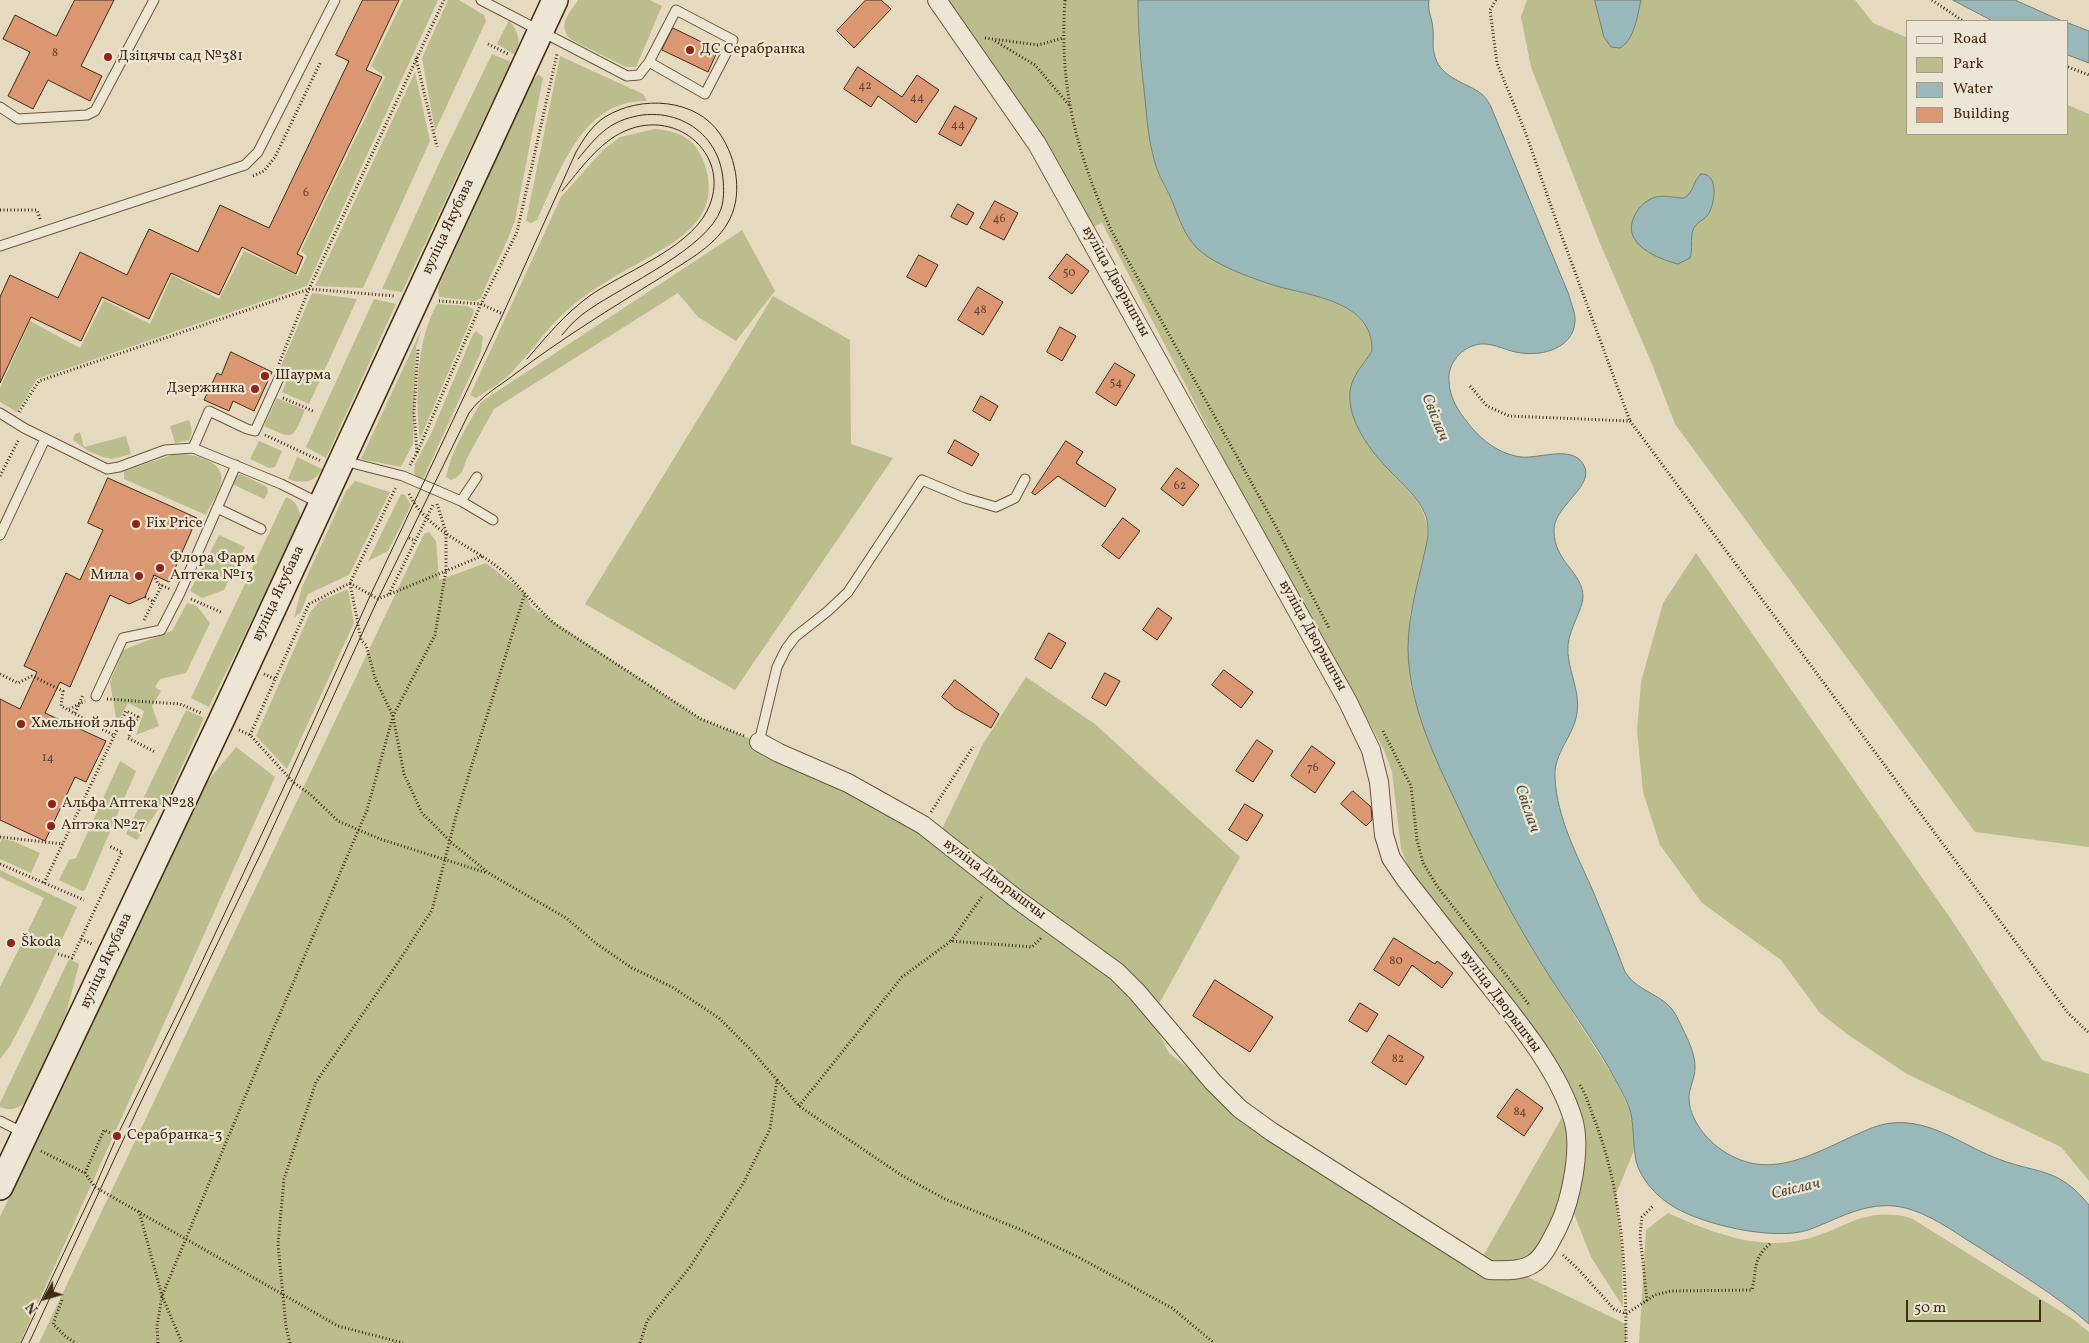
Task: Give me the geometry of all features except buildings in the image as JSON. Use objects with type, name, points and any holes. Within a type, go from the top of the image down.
[{"type":"main road","name":"вуліца Якубава","points":[[0,1187],[30,1140],[321,504],[550,36],[555,0]]},
{"type":"street","name":"вуліца Дворышчы","points":[[759,742],[779,753],[848,783],[923,825],[993,881],[1117,972],[1137,992],[1213,1082],[1240,1109],[1272,1132],[1489,1270],[1515,1271],[1533,1265],[1545,1253],[1560,1223],[1570,1191],[1576,1150],[1573,1120],[1556,1080],[1530,1036],[1406,880],[1391,858],[1384,835],[1379,782],[1372,750],[1348,702],[1037,144],[937,0]]},
{"type":"lane","points":[[0,107],[18,119],[87,114],[95,111],[154,0]]},
{"type":"lane","points":[[0,246],[245,165],[258,152],[335,0]]},
{"type":"lane","points":[[481,0],[627,76],[639,75],[649,62],[676,10],[733,40],[705,94],[649,62]]},
{"type":"lane","points":[[192,448],[209,411],[247,429],[256,431],[280,376]]},
{"type":"lane","points":[[0,413],[24,428],[107,469],[119,467],[165,450],[192,448],[236,465],[321,504]]},
{"type":"lane","points":[[0,535],[45,438]]},
{"type":"lane","points":[[342,460],[403,476],[461,501],[493,520]]},
{"type":"lane","points":[[96,696],[123,638],[161,630],[180,593],[236,465]]},
{"type":"lane","points":[[461,501],[477,477]]},
{"type":"lane","points":[[759,742],[777,667],[786,649],[795,637],[828,611],[848,592],[922,480],[964,498],[996,507],[1015,498],[1024,479]]},
{"type":"lane","points":[[217,508],[261,529]]},
{"type":"lane","points":[[0,1121],[30,1140]]},
{"type":"path","points":[[313,411],[268,391],[309,289],[444,0]]},
{"type":"path","points":[[1496,0],[1490,10],[1497,63],[1526,134],[1630,421],[2068,1013],[2089,1034]]},
{"type":"path","points":[[1932,0],[1962,20]]},
{"type":"path","points":[[960,33],[995,41],[1038,45],[1063,38]]},
{"type":"path","points":[[550,36],[517,232],[481,304],[417,453],[398,481],[350,583],[361,640],[366,645],[375,678],[393,716],[404,774],[422,813],[490,874],[566,918],[597,944],[632,968],[672,987],[719,1018],[751,1050],[799,1106],[901,1175],[944,1199],[1019,1229],[1078,1257],[1172,1308],[1214,1343]]},
{"type":"path","points":[[995,41],[1035,65],[1069,105]]},
{"type":"path","points":[[249,179],[264,171],[276,157],[325,52]]},
{"type":"path","points":[[416,58],[437,147]]},
{"type":"path","points":[[2069,67],[2089,75]]},
{"type":"path","points":[[0,210],[37,210],[43,232]]},
{"type":"path","points":[[14,421],[39,381],[309,289],[368,294]]},
{"type":"path","points":[[481,304],[504,314]]},
{"type":"path","points":[[417,453],[414,413],[420,341]]},
{"type":"path","points":[[1470,386],[1487,406],[1509,416],[1630,421]]},
{"type":"path","points":[[0,476],[24,428]]},
{"type":"path","points":[[256,431],[295,450]]},
{"type":"path","points":[[403,476],[414,505],[427,518],[483,555],[525,593],[539,610],[555,624],[701,719],[759,742]]},
{"type":"path","points":[[158,1343],[157,1326],[162,1296],[367,810],[393,716],[435,635],[446,570],[446,532],[435,500],[389,595]]},
{"type":"path","points":[[409,538],[414,541]]},
{"type":"path","points":[[350,583],[378,599],[483,555]]},
{"type":"path","points":[[154,575],[158,584]]},
{"type":"path","points":[[350,583],[309,604],[250,735],[293,782],[311,795],[338,821],[380,839],[490,874]]},
{"type":"path","points":[[290,1343],[278,1244],[284,1179],[316,1082],[432,910],[450,840],[525,593]]},
{"type":"path","points":[[145,596],[154,602]]},
{"type":"path","points":[[194,600],[223,613]]},
{"type":"path","points":[[0,674],[18,683],[32,676],[63,692],[61,706],[115,736]]},
{"type":"path","points":[[69,709],[96,696],[180,704]]},
{"type":"path","points":[[44,883],[126,711],[138,716],[128,738],[156,752]]},
{"type":"path","points":[[923,825],[973,747]]},
{"type":"path","points":[[0,837],[63,844]]},
{"type":"path","points":[[58,954],[72,958],[122,852],[109,846]]},
{"type":"path","points":[[0,864],[84,900]]},
{"type":"path","points":[[799,1106],[902,977],[951,941],[993,881]]},
{"type":"path","points":[[951,941],[1032,947],[1053,925]]},
{"type":"path","points":[[640,1343],[647,1321],[690,1267],[744,1182],[770,1129],[777,1080]]},
{"type":"path","points":[[85,1173],[104,1130],[117,1136]]},
{"type":"path","points":[[30,1140],[85,1173],[95,1187],[338,1326],[403,1343]]},
{"type":"path","points":[[1647,1301],[1640,1235],[1642,1217],[1654,1205]]},
{"type":"path","points":[[139,1211],[162,1296],[182,1343]]},
{"type":"path","points":[[1550,1243],[1579,1270],[1614,1309],[1626,1314],[1655,1295],[1671,1291],[1752,1290],[1760,1252],[1770,1244]]},
{"type":"path","points":[[62,1300],[53,1324],[66,1337],[76,1343]]},
{"type":"green space","points":[[403,0],[438,0],[307,286],[37,379],[17,412],[0,402],[0,388],[30,321],[80,348],[104,300],[150,324],[172,275],[219,299],[244,251],[298,276],[307,256],[301,251],[385,77],[371,66]]},
{"type":"green space","points":[[448,0],[459,0],[484,15],[486,21],[435,131],[422,58]]},
{"type":"green space","points":[[578,0],[650,0],[662,6],[636,67],[626,67],[570,39],[564,29],[564,24]]},
{"type":"green space","points":[[944,0],[1138,0],[1141,62],[1152,152],[1160,177],[1172,200],[1184,231],[1193,243],[1218,262],[1255,279],[1328,300],[1345,308],[1359,318],[1369,332],[1372,351],[1359,369],[1350,390],[1376,454],[1416,501],[1426,522],[1428,536],[1410,615],[1408,649],[1411,686],[1464,820],[1487,868],[1534,952],[1616,1081],[1631,1113],[1635,1148],[1616,1194],[1622,1256],[1623,1307],[1591,1257],[1569,1201],[1531,1261],[1494,1264],[1482,1258],[1569,1105],[1414,879],[1401,849],[1392,772],[1384,750],[1326,643],[1277,562],[1102,223],[1091,228],[1047,144]]},
{"type":"green space","points":[[1527,0],[1855,0],[1873,23],[1906,37],[1906,135],[2069,135],[2069,105],[2089,114],[2089,847],[1975,832],[1675,424],[1652,364],[1599,241],[1531,67],[1521,17]]},
{"type":"green space","points":[[509,20],[515,28],[519,41],[515,55],[497,44]]},
{"type":"green space","points":[[492,54],[511,62],[402,292],[382,289],[441,159]]},
{"type":"green space","points":[[560,56],[643,94],[647,101],[625,104],[606,112],[590,125],[576,142],[565,161],[537,220],[531,223],[526,221]]},
{"type":"green space","points":[[415,72],[430,141],[363,288],[315,286]]},
{"type":"green space","points":[[538,74],[543,78],[515,220],[507,240],[481,298],[475,301],[439,297],[438,288],[530,84]]},
{"type":"green space","points":[[655,129],[671,131],[684,137],[699,152],[706,168],[709,183],[708,199],[702,214],[691,228],[677,239],[580,299],[556,321],[505,379],[476,398],[470,395],[561,197],[603,150],[620,137]]},
{"type":"green space","points":[[742,230],[775,291],[736,341],[698,317],[678,293],[494,409],[467,458],[462,472],[451,480],[446,477],[456,447],[481,402]]},
{"type":"green space","points":[[312,293],[357,299],[309,404],[282,392],[290,373],[280,368]]},
{"type":"green space","points":[[773,296],[850,340],[851,444],[893,458],[735,690],[585,604]]},
{"type":"green space","points":[[374,299],[396,304],[326,458],[306,447]]},
{"type":"green space","points":[[437,304],[467,306],[473,309],[474,312],[420,439],[418,388],[421,352],[430,319]]},
{"type":"green space","points":[[422,328],[416,347],[413,444],[401,467],[361,459]]},
{"type":"green space","points":[[476,331],[483,337],[481,352],[423,479],[414,473],[415,464],[431,434],[473,334]]},
{"type":"green space","points":[[277,398],[305,410],[297,427],[291,434],[282,434],[264,426]]},
{"type":"green space","points":[[189,420],[192,430],[189,440],[175,443],[170,426]]},
{"type":"green space","points":[[80,432],[84,447],[126,436],[131,454],[112,459],[88,451],[73,440],[75,434]]},
{"type":"green space","points":[[259,441],[282,451],[275,467],[269,468],[250,459]]},
{"type":"green space","points":[[178,453],[193,455],[209,461],[220,471],[222,477],[220,486],[206,515],[124,479],[124,471]]},
{"type":"green space","points":[[297,457],[322,469],[319,474],[312,480],[303,482],[288,479]]},
{"type":"green space","points":[[241,474],[267,487],[268,493],[264,499],[232,484],[236,476]]},
{"type":"green space","points":[[355,481],[390,492],[349,575],[308,594],[301,612],[294,618],[302,587],[346,491]]},
{"type":"green space","points":[[401,494],[405,495],[411,505],[388,551],[368,561]]},
{"type":"green space","points":[[286,497],[298,507],[300,522],[209,707],[191,698]]},
{"type":"green space","points":[[429,532],[436,541],[439,580],[486,563],[525,593],[531,607],[701,719],[759,742],[942,829],[983,744],[1026,677],[1095,724],[1240,857],[1154,1013],[1144,1005],[1169,1053],[1269,1132],[1489,1270],[1515,1271],[1626,1324],[1626,1343],[39,1343],[424,534]]},
{"type":"green space","points":[[219,535],[245,547],[224,590],[202,598],[190,591]]},
{"type":"green space","points":[[1696,553],[1955,925],[2042,1060],[2089,1074],[2089,1181],[2061,1147],[1907,1074],[1847,1034],[1820,1013],[1781,960],[1702,903],[1660,845],[1643,792],[1637,731],[1641,682],[1663,603]]},
{"type":"green space","points":[[348,589],[354,623],[287,769],[256,736],[311,611],[320,601]]},
{"type":"green space","points":[[187,603],[197,606],[210,623],[186,673],[160,679],[155,687],[161,691],[152,706],[159,726],[136,735],[144,711],[128,703],[117,724],[110,682],[123,650],[172,631]]},
{"type":"green space","points":[[186,710],[204,718],[170,793],[137,840],[126,834]]},
{"type":"green space","points":[[236,747],[275,777],[20,1343],[0,1343],[0,1217],[197,794]]},
{"type":"green space","points":[[120,761],[136,771],[85,890],[82,891],[59,880],[69,860],[76,858]]},
{"type":"green space","points":[[2,839],[13,841],[40,853],[31,873],[0,859],[0,843]]},
{"type":"green space","points":[[0,870],[77,907],[34,1000],[10,1046],[0,1059],[0,987],[44,898],[0,877]]},
{"type":"green space","points":[[69,959],[79,964],[66,1014],[26,1102],[14,1109],[0,1107],[0,1103]]},
{"type":"green space","points":[[1668,1213],[1731,1237],[1764,1243],[1797,1241],[1813,1237],[1864,1217],[1893,1215],[1911,1218],[2073,1319],[2089,1332],[2089,1343],[1639,1343],[1646,1230]]},
{"type":"water","name":"Свіслач","points":[[1138,0],[1429,0],[1433,26],[1433,50],[1437,61],[1446,73],[1479,92],[1490,105],[1569,295],[1575,319],[1573,331],[1569,338],[1563,344],[1547,351],[1530,354],[1486,344],[1474,345],[1468,348],[1457,357],[1450,368],[1449,382],[1451,393],[1458,409],[1473,429],[1491,445],[1505,453],[1521,457],[1566,454],[1580,460],[1585,468],[1586,475],[1583,483],[1559,514],[1555,522],[1554,531],[1555,542],[1563,559],[1578,580],[1582,588],[1583,597],[1568,645],[1569,662],[1577,696],[1577,713],[1555,769],[1557,793],[1564,822],[1574,850],[1593,891],[1625,972],[1637,985],[1665,1002],[1671,1008],[1688,1041],[1695,1062],[1695,1072],[1689,1098],[1698,1126],[1719,1148],[1736,1158],[1769,1165],[1803,1158],[1877,1126],[1892,1123],[1921,1125],[1948,1135],[1987,1155],[2058,1178],[2068,1184],[2089,1205],[2089,1324],[2050,1294],[1950,1229],[1906,1208],[1894,1206],[1871,1207],[1849,1213],[1808,1230],[1777,1234],[1740,1229],[1703,1220],[1674,1207],[1650,1187],[1638,1168],[1636,1161],[1631,1113],[1624,1095],[1599,1052],[1535,953],[1482,857],[1437,762],[1417,707],[1409,669],[1408,649],[1412,606],[1428,536],[1427,522],[1422,508],[1414,497],[1368,445],[1352,414],[1350,402],[1351,385],[1372,351],[1370,334],[1362,321],[1351,311],[1336,303],[1273,285],[1232,270],[1203,253],[1188,237],[1159,173],[1152,152],[1141,62]]},
{"type":"water","points":[[1595,0],[1641,0],[1632,33],[1620,48],[1611,47],[1604,37]]},
{"type":"water","points":[[1953,0],[2015,0],[2060,20],[1991,20]]},
{"type":"water","points":[[2069,23],[2089,31],[2089,63],[2069,55]]},
{"type":"water","points":[[1701,174],[1711,178],[1714,196],[1709,213],[1693,230],[1690,258],[1678,264],[1644,249],[1637,242],[1631,227],[1639,208],[1650,199],[1657,197],[1684,198],[1690,193]]},
{"type":"tram line","points":[[21,1343],[117,1136],[185,998],[289,776],[370,596],[503,314],[576,152],[596,124],[605,117],[634,105],[650,103],[667,104],[697,113],[710,122],[720,134],[731,155],[734,166],[737,190],[732,213],[727,224],[706,248],[550,349],[485,396],[469,413],[378,599],[264,847],[138,1108],[29,1343]]},
{"type":"tram line","points":[[562,335],[586,312],[663,265],[700,238],[713,224],[721,209],[724,191],[719,160],[711,144],[699,131],[685,122],[669,116],[652,114],[616,123],[600,134],[578,159]]},
{"type":"tram line","points":[[527,359],[548,334],[579,304],[602,288],[670,249],[698,225],[707,211],[713,191],[713,173],[707,156],[696,142],[682,132],[664,126],[645,125],[625,131],[598,149],[562,191]]},
{"type":"place","name":"ДС Серабранка","points":[[690,50]]},
{"type":"place","name":"Дзіцячы сад №381","points":[[108,57]]},
{"type":"place","name":"Шаурма","points":[[265,376]]},
{"type":"place","name":"Дзержинка","points":[[255,389]]},
{"type":"place","name":"Fix Price","points":[[136,524]]},
{"type":"place","name":"Флора Фарм Аптека №13","points":[[160,568]]},
{"type":"place","name":"Мила","points":[[139,576]]},
{"type":"place","name":"Хмельной эльф","points":[[21,724]]},
{"type":"place","name":"Альфа Аптека №28","points":[[52,804]]},
{"type":"place","name":"Аптэка №27","points":[[51,826]]},
{"type":"place","name":"Škoda","points":[[11,943]]},
{"type":"place","name":"Серабранка-3","points":[[117,1136]]}]
